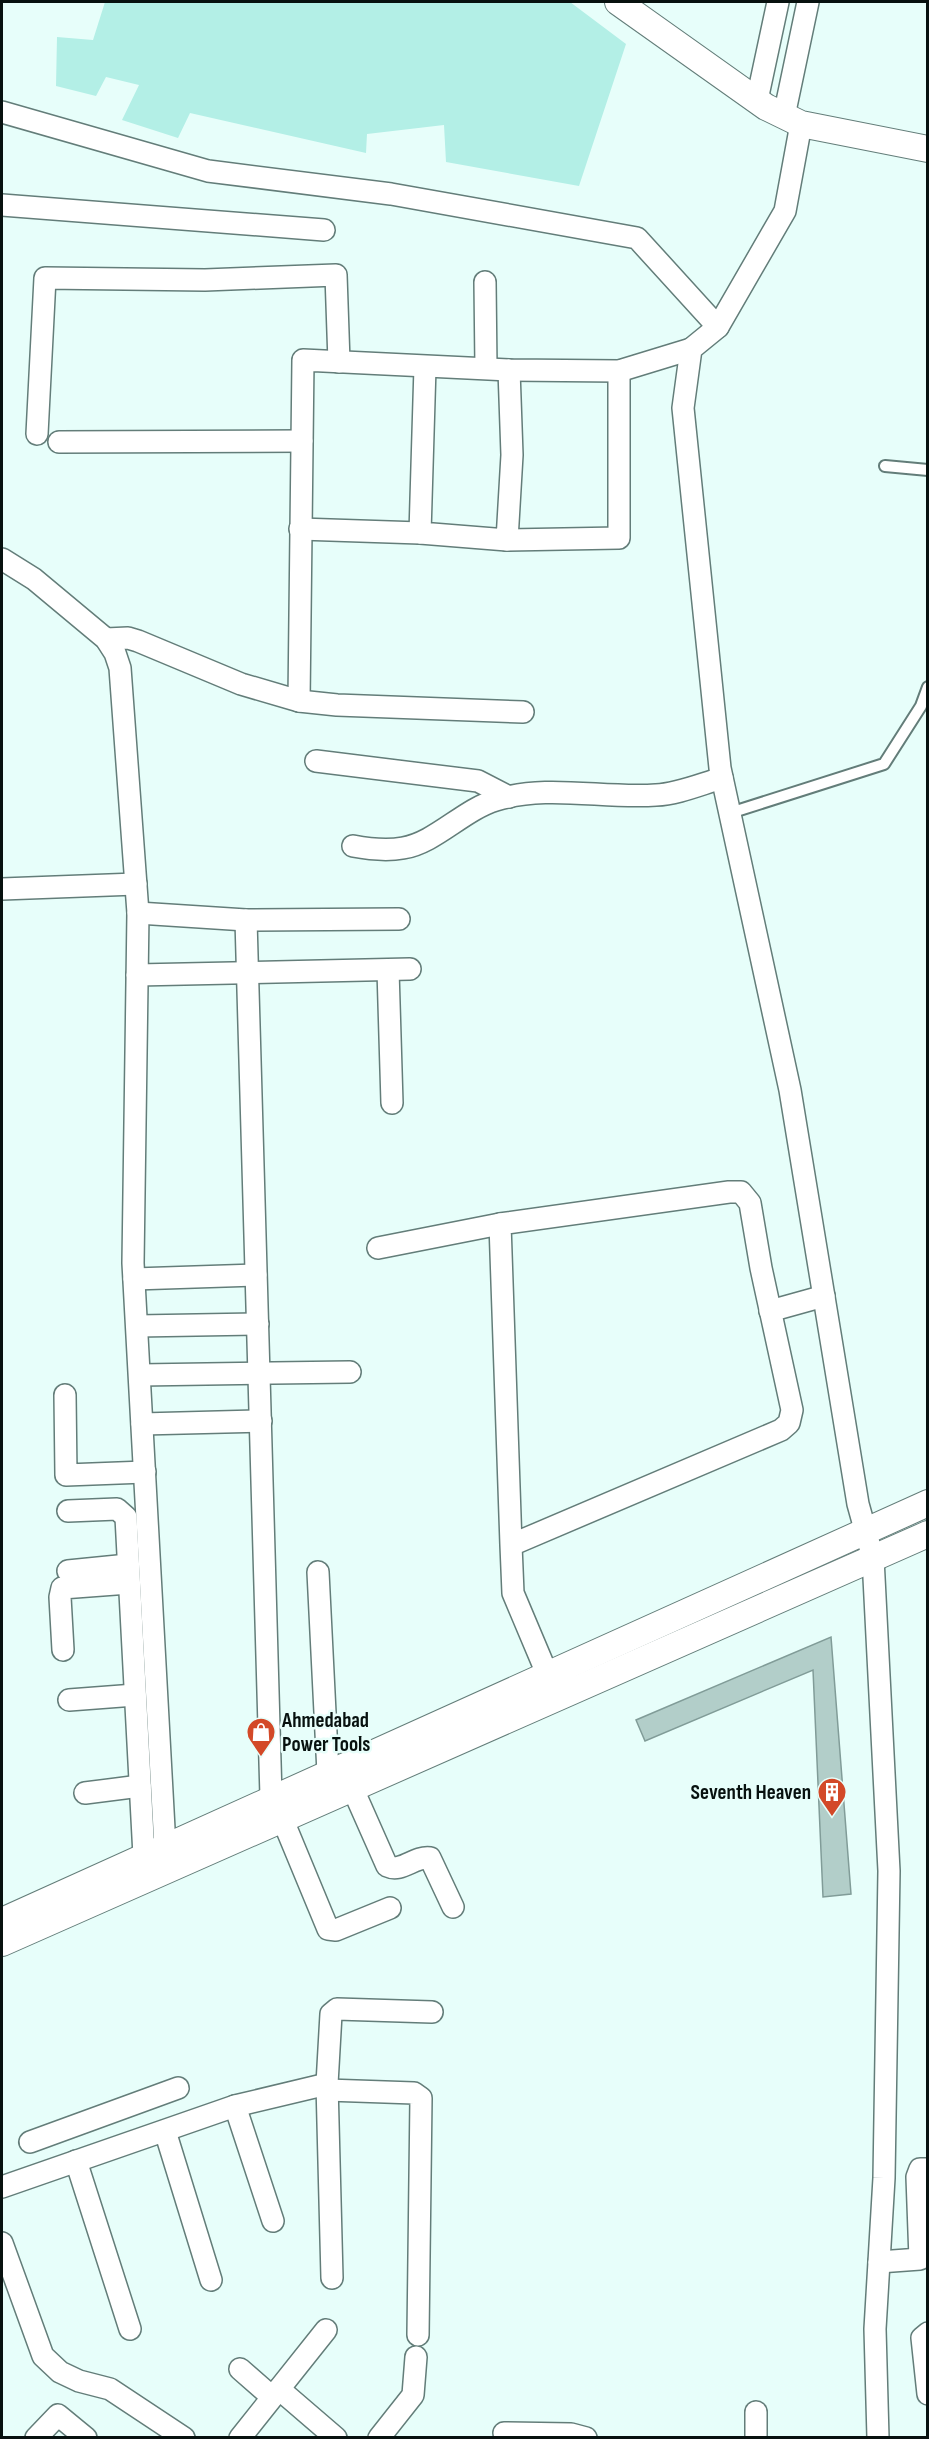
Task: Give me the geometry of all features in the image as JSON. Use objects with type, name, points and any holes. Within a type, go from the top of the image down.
[{"type":"street","points":[[618,2],[757,100],[793,120],[927,149]]},
{"type":"street","points":[[757,100],[778,2]]},
{"type":"street","points":[[299,701],[303,360],[509,370],[619,371],[691,349],[718,327],[784,211],[808,2]]},
{"type":"street","points":[[2,112],[208,171],[390,194],[637,238],[718,327]]},
{"type":"street","points":[[2,205],[324,230]]},
{"type":"street","points":[[37,434],[45,278],[205,280],[336,275],[339,362]]},
{"type":"street","points":[[485,282],[486,368]]},
{"type":"street","points":[[691,349],[684,408],[722,778],[790,1090],[863,1531],[873,1558],[888,1871],[884,2178],[876,2329],[878,2438]]},
{"type":"street","points":[[420,532],[425,367]]},
{"type":"street","points":[[507,540],[512,455],[509,370]]},
{"type":"street","points":[[300,529],[420,532],[507,540],[619,538],[619,371]]},
{"type":"street","points":[[59,442],[302,441]]},
{"type":"street","points":[[2,558],[34,579],[106,639],[120,668],[138,912],[134,1279],[145,1472],[154,1851]]},
{"type":"street","points":[[106,639],[138,641],[241,684],[299,701],[337,705],[523,712]]},
{"type":"street","points":[[316,761],[478,781],[509,797]]},
{"type":"street","points":[[353,846],[405,848],[423,841],[476,808],[509,797],[568,793],[657,795],[722,778]]},
{"type":"street","points":[[2,889],[136,884]]},
{"type":"street","points":[[138,912],[246,920],[399,919]]},
{"type":"street","points":[[246,920],[256,1275],[276,1808],[328,1929],[336,1930],[390,1908]]},
{"type":"street","points":[[137,975],[410,969]]},
{"type":"street","points":[[388,970],[392,1103]]},
{"type":"street","points":[[378,1248],[500,1224],[717,1193],[741,1192],[750,1203],[770,1311],[792,1410],[789,1423],[781,1430],[511,1545]]},
{"type":"street","points":[[500,1224],[513,1593],[548,1676]]},
{"type":"street","points":[[134,1279],[256,1275]]},
{"type":"street","points":[[770,1311],[824,1296]]},
{"type":"street","points":[[137,1326],[258,1324]]},
{"type":"street","points":[[140,1375],[350,1372]]},
{"type":"street","points":[[65,1395],[66,1475],[145,1472]]},
{"type":"street","points":[[142,1424],[261,1421]]},
{"type":"street","points":[[2,1943],[276,1808],[328,1773],[548,1676],[927,1503]]},
{"type":"street","points":[[68,1511],[117,1509],[123,1511],[126,1517],[140,1786],[154,1851]]},
{"type":"street","points":[[2,1921],[154,1851],[276,1808],[352,1787],[927,1534]]},
{"type":"street","points":[[68,1571],[129,1581]]},
{"type":"street","points":[[318,1572],[328,1773]]},
{"type":"street","points":[[74,1600],[129,1581]]},
{"type":"street","points":[[63,1650],[60,1597],[62,1588],[129,1581]]},
{"type":"street","points":[[69,1700],[135,1695]]},
{"type":"street","points":[[85,1793],[140,1786]]},
{"type":"street","points":[[352,1787],[387,1866],[396,1869],[422,1857],[430,1858],[453,1907]]},
{"type":"street","points":[[332,2278],[327,2087],[330,2019],[333,2011],[432,2012]]},
{"type":"street","points":[[2,2187],[235,2106],[306,2087],[414,2093],[421,2098],[418,2335]]},
{"type":"street","points":[[30,2142],[178,2088]]},
{"type":"street","points":[[235,2106],[273,2222]]},
{"type":"street","points":[[94,2118],[105,2152]]},
{"type":"street","points":[[165,2131],[211,2280]]},
{"type":"street","points":[[76,2161],[130,2329]]},
{"type":"street","points":[[879,2262],[924,2259],[917,2177],[920,2169],[927,2169]]},
{"type":"street","points":[[2,2243],[43,2356],[60,2372],[79,2381],[110,2390],[184,2438]]},
{"type":"street","points":[[240,2438],[326,2330]]},
{"type":"street","points":[[927,2333],[922,2338],[927,2394]]},
{"type":"street","points":[[389,2434],[416,2388],[416,2357]]},
{"type":"street","points":[[240,2368],[336,2438]]},
{"type":"street","points":[[756,2412],[756,2438]]},
{"type":"street","points":[[36,2438],[58,2415],[86,2438]]},
{"type":"street","points":[[504,2433],[571,2434],[585,2438]]},
{"type":"lane","points":[[885,466],[927,470]]},
{"type":"lane","points":[[730,813],[884,764],[921,706],[927,687]]},
{"type":"shaded area","points":[[105,2],[570,2],[626,44],[579,186],[446,162],[444,125],[367,134],[366,153],[190,113],[178,138],[122,120],[139,85],[106,77],[96,96],[56,86],[57,37],[93,40]]},
{"type":"building","name":"Seventh Heaven","points":[[831,1637],[851,1894],[823,1897],[813,1670],[645,1741],[636,1720]]},
{"type":"place","name":"Ahmedabad Power Tools","points":[[261,1758]]},
{"type":"place","name":"Seventh Heaven","points":[[832,1818]]}]
